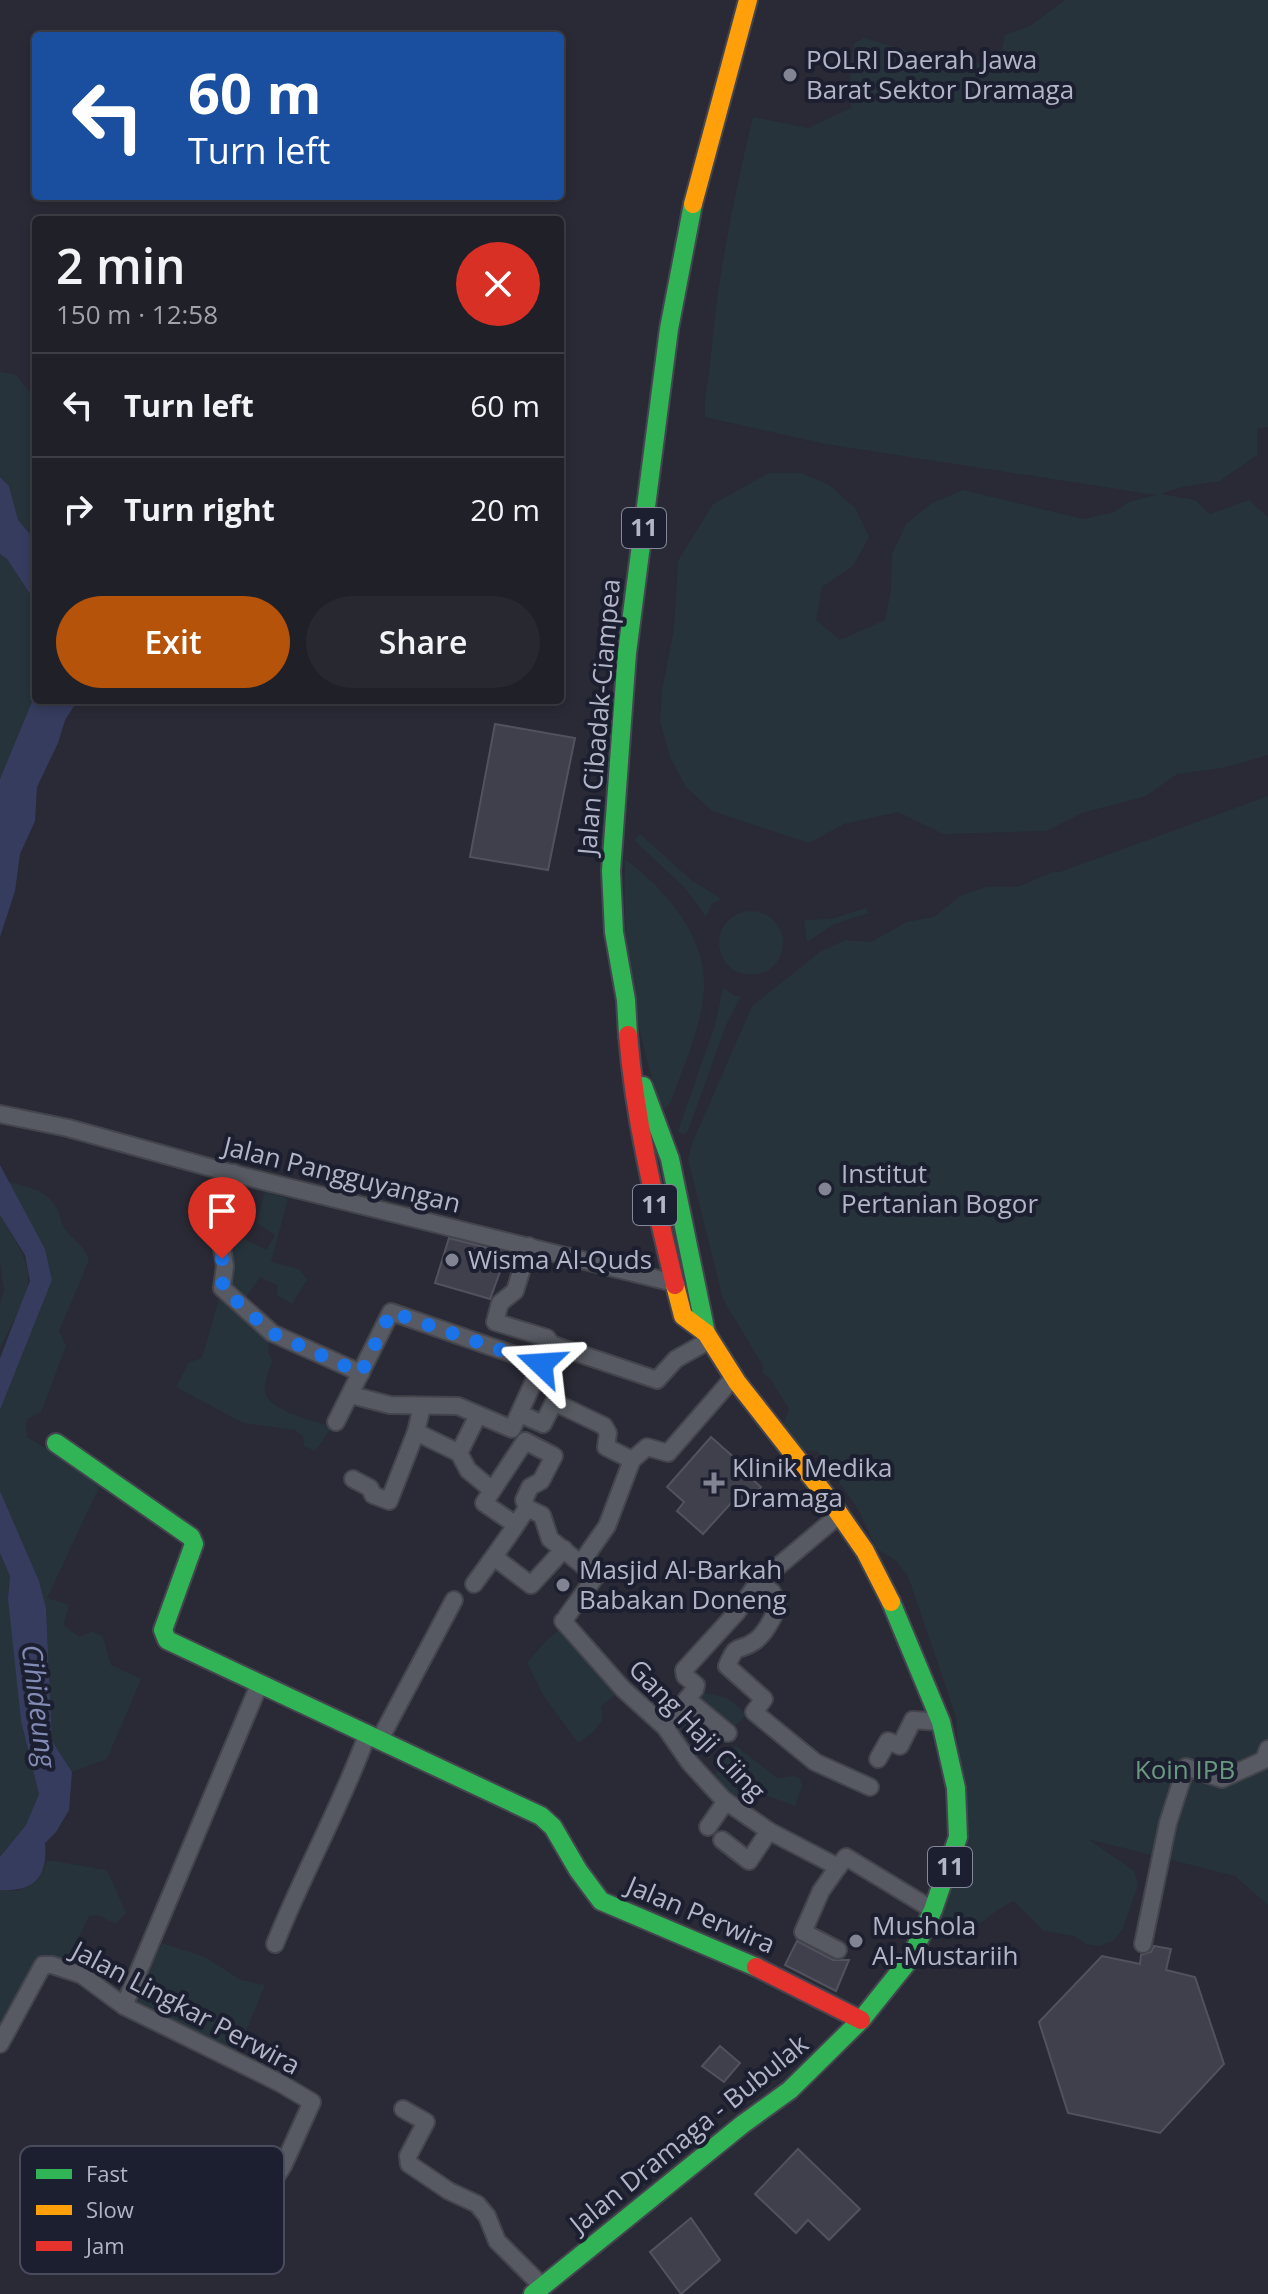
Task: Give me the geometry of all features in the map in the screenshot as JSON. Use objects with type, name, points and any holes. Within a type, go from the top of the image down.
[{"type":"main road","name":"Jalan Cibadak-Ciampea","points":[[631,1064],[626,1000],[614,932],[611,871],[627,653],[669,329],[687,229],[742,2]]},
{"type":"main road","name":"11","points":[[631,1064],[642,1149],[683,1316],[708,1336]]},
{"type":"main road","name":"11","points":[[631,1064],[652,1103],[673,1174],[708,1336]]},
{"type":"main road","name":"Jalan Dramaga - Bubulak","points":[[538,2290],[743,2124],[790,2090],[861,2020],[910,1959],[953,1859],[959,1826],[956,1788],[941,1722],[898,1616],[865,1551],[734,1377],[708,1336]]},
{"type":"main road","name":"Jalan Perwira","points":[[56,1443],[191,1537],[194,1544],[166,1619],[167,1640],[541,1816],[553,1827],[578,1870],[601,1901],[769,1972],[861,2020]]},
{"type":"street","name":"Jalan Pangguyangan","points":[[4,1114],[674,1283]]},
{"type":"street","points":[[234,1173],[220,1236],[225,1266],[222,1288],[272,1333],[361,1373]]},
{"type":"street","points":[[529,1246],[515,1291],[500,1303],[495,1322],[547,1338],[551,1344],[657,1380],[676,1359],[708,1336]]},
{"type":"street","points":[[336,1422],[391,1312],[541,1364]]},
{"type":"street","points":[[351,1395],[390,1405],[458,1406],[512,1429],[551,1344]]},
{"type":"street","points":[[516,1525],[484,1503],[525,1441],[554,1456],[541,1481],[530,1487],[524,1500],[527,1508],[542,1515],[550,1539],[581,1563],[607,1526],[632,1460],[647,1447],[668,1453],[734,1377]]},
{"type":"street","points":[[520,1414],[543,1424],[554,1402],[604,1426],[608,1433],[606,1447],[632,1460]]},
{"type":"street","points":[[353,1479],[370,1488],[373,1495],[389,1501],[416,1432],[422,1406]]},
{"type":"street","points":[[459,1453],[478,1415]]},
{"type":"street","points":[[416,1432],[459,1453],[468,1470],[492,1490]]},
{"type":"street","points":[[474,1584],[527,1508]]},
{"type":"street","points":[[665,1727],[696,1685],[683,1673],[684,1670],[760,1582],[839,1515]]},
{"type":"street","points":[[494,1557],[531,1585],[564,1549]]},
{"type":"street","name":"Gang Haji Ciing","points":[[581,1563],[596,1576],[565,1618],[623,1689],[665,1727],[690,1763],[726,1801],[769,1831],[838,1867],[846,1857],[933,1910]]},
{"type":"street","points":[[760,1582],[772,1592],[778,1606],[759,1638],[750,1644],[738,1646],[727,1666],[764,1699],[754,1712],[815,1762],[870,1787]]},
{"type":"street","points":[[275,1944],[299,1884],[352,1776],[454,1600]]},
{"type":"street","points":[[124,2006],[149,1940],[259,1685]]},
{"type":"street","points":[[687,1699],[728,1733]]},
{"type":"street","points":[[878,1759],[888,1741],[900,1746],[913,1720],[941,1722]]},
{"type":"street","points":[[1143,1944],[1168,1823],[1186,1767],[1222,1779],[1264,1760],[1268,1749]]},
{"type":"street","points":[[708,1827],[726,1801]]},
{"type":"street","points":[[722,1840],[749,1861],[769,1831]]},
{"type":"street","points":[[838,1867],[821,1891],[803,1932],[838,1950]]},
{"type":"street","name":"Jalan Lingkar Perwira","points":[[0,2044],[43,1965],[82,1975],[124,2006],[312,2102],[284,2164]]},
{"type":"street","points":[[403,2109],[426,2122],[408,2156],[409,2164],[449,2191],[477,2204],[487,2216],[497,2241],[538,2290]]},
{"type":"green space","points":[[1065,0],[1268,0],[1268,427],[1257,429],[1257,455],[1220,481],[1181,487],[1161,494],[1195,500],[1210,514],[1249,500],[1268,517],[1268,755],[1223,768],[1177,774],[1146,796],[1082,813],[1046,831],[943,834],[898,812],[844,824],[809,843],[712,811],[686,787],[670,757],[660,721],[662,690],[674,629],[678,561],[713,504],[769,473],[801,473],[829,485],[855,508],[869,537],[853,566],[822,587],[816,620],[840,640],[885,620],[891,589],[892,554],[906,524],[932,503],[963,490],[1083,519],[1114,512],[1129,502],[1156,495],[826,444],[705,417],[722,265],[753,117],[808,128],[851,108],[850,69],[854,43],[864,38],[950,63],[999,63],[1005,35],[1030,26]]},
{"type":"green space","points":[[0,372],[16,375],[32,395],[32,536],[18,520],[9,486],[0,477]]},
{"type":"green space","points":[[0,554],[7,559],[32,597],[32,702],[0,779]]},
{"type":"green space","name":"Koin IPB","points":[[1268,796],[1268,1905],[1235,1876],[1088,1839],[1134,1871],[1138,1885],[1123,1928],[1114,1940],[1100,1946],[1086,1944],[1074,1936],[1044,1931],[1014,1901],[968,1932],[951,1939],[939,1931],[936,1918],[963,1831],[956,1717],[908,1576],[896,1561],[876,1548],[857,1507],[817,1451],[797,1450],[782,1428],[789,1409],[771,1380],[762,1372],[763,1366],[723,1299],[688,1159],[691,1146],[752,1006],[820,952],[845,940],[871,942],[907,922],[934,917],[960,896],[986,887],[1018,887],[1052,872],[1060,872]]},
{"type":"green space","points":[[640,834],[691,880],[722,899],[712,904],[706,917],[685,888],[634,840]]},
{"type":"green space","points":[[625,859],[654,884],[680,914],[698,949],[703,968],[703,1002],[696,1031],[671,1101],[665,1109],[659,1101],[650,1071],[631,982],[625,921]]},
{"type":"green space","points":[[866,908],[868,913],[832,925],[807,942],[804,920],[831,919]]},
{"type":"green space","points":[[745,911],[757,911],[774,920],[781,931],[781,955],[774,966],[757,975],[745,975],[733,970],[724,961],[719,949],[719,937],[724,925],[733,916]]},
{"type":"green space","points":[[723,988],[735,996],[741,996],[726,1025],[688,1131],[683,1135],[678,1131],[715,1025]]},
{"type":"green space","points":[[8,1182],[44,1194],[54,1204],[64,1227],[89,1260],[59,1331],[66,1346],[41,1412],[26,1423],[27,1437],[101,1483],[47,1598],[69,1605],[63,1625],[80,1637],[92,1631],[103,1637],[111,1665],[141,1679],[107,1759],[72,1772],[52,1741],[46,1608],[39,1581],[0,1491],[0,1410],[52,1280],[45,1249]]},
{"type":"green space","points":[[265,1191],[288,1199],[271,1262],[299,1269],[307,1280],[292,1304],[276,1295],[278,1286],[260,1277],[244,1300],[225,1289],[225,1229],[266,1250],[275,1235],[256,1223]]},
{"type":"green space","points":[[0,1215],[22,1254],[28,1281],[20,1308],[0,1348],[0,1305],[4,1290],[0,1263]]},
{"type":"green space","points":[[221,1292],[270,1337],[268,1352],[272,1360],[265,1388],[268,1399],[283,1410],[332,1427],[315,1451],[304,1446],[303,1436],[295,1430],[243,1423],[176,1387],[189,1362],[202,1358]]},
{"type":"green space","points":[[0,1553],[10,1576],[8,1590],[21,1721],[39,1794],[26,1825],[0,1857]]},
{"type":"green space","points":[[566,1624],[623,1689],[601,1706],[603,1719],[593,1732],[578,1743],[542,1693],[527,1663]]},
{"type":"green space","points":[[702,1692],[727,1698],[747,1714],[728,1733],[704,1714],[679,1742],[668,1724]]},
{"type":"green space","points":[[735,1745],[777,1778],[794,1776],[800,1779],[802,1786],[795,1806],[759,1793],[746,1813],[709,1782]]},
{"type":"green space","points":[[47,1860],[107,1870],[126,1913],[115,1924],[98,1915],[89,1916],[67,1961],[46,1961],[0,2034],[0,1890],[18,1891],[43,1870]]},
{"type":"green space","points":[[162,1943],[205,1957],[241,1980],[265,1985],[237,2053],[133,2005]]},
{"type":"water","points":[[0,477],[9,486],[18,520],[32,536],[32,597],[7,559],[0,554]]},
{"type":"water","points":[[32,702],[75,704],[65,720],[58,743],[37,787],[35,821],[20,854],[15,891],[0,937],[0,779]]},
{"type":"water","points":[[0,1165],[45,1249],[52,1280],[0,1410],[0,1358],[30,1281],[25,1255],[0,1215]]},
{"type":"water","name":"Cihideung","points":[[0,1491],[39,1581],[46,1608],[52,1741],[72,1772],[69,1810],[56,1832],[45,1843],[41,1873],[30,1885],[12,1890],[0,1890],[0,1857],[26,1825],[39,1794],[21,1721],[8,1598],[10,1576],[0,1553]]},
{"type":"building","points":[[495,724],[575,738],[548,870],[470,857]]},
{"type":"building","name":"Wisma Al-Quds","points":[[449,1238],[507,1253],[490,1299],[435,1283]]},
{"type":"building","name":"Klinik Medika Dramaga","points":[[711,1437],[755,1476],[752,1479],[761,1487],[741,1509],[733,1501],[703,1534],[677,1511],[684,1502],[667,1487]]},
{"type":"building","points":[[797,1941],[833,1960],[849,1960],[836,1991],[785,1965]]},
{"type":"building","points":[[1154,1946],[1171,1949],[1166,1970],[1195,1977],[1224,2064],[1160,2133],[1068,2113],[1039,2022],[1102,1956],[1140,1964],[1141,1955],[1151,1952]]},
{"type":"building","points":[[720,2046],[740,2063],[724,2082],[702,2066]]},
{"type":"building","points":[[798,2149],[860,2209],[829,2240],[808,2220],[796,2233],[755,2194]]},
{"type":"building","points":[[691,2218],[720,2260],[681,2294],[650,2252]]},
{"type":"traffic: fast","points":[[628,1035],[626,1000],[614,932],[611,871],[627,653],[669,329],[693,204]]},
{"type":"traffic: fast","points":[[643,1086],[670,1159],[706,1333]]},
{"type":"traffic: fast","points":[[56,1443],[191,1537],[194,1544],[163,1630],[167,1640],[541,1816],[553,1827],[578,1870],[601,1901],[756,1967]]},
{"type":"traffic: fast","points":[[533,2294],[743,2124],[790,2090],[861,2020],[910,1959],[933,1910],[958,1837],[956,1788],[941,1722],[891,1602]]},
{"type":"traffic: slow","points":[[693,204],[748,0]]},
{"type":"traffic: slow","points":[[675,1285],[683,1316],[706,1333],[737,1382],[831,1502],[865,1551],[891,1602]]},
{"type":"traffic: jam","points":[[628,1035],[641,1130],[675,1285]]},
{"type":"traffic: jam","points":[[756,1967],[861,2020]]},
{"type":"place","name":"POLRI Daerah Jawa Barat Sektor Dramaga","points":[[790,75]]},
{"type":"place","name":"Institut Pertanian Bogor","points":[[825,1189]]},
{"type":"place","name":"Wisma Al-Quds","points":[[452,1260]]},
{"type":"place","name":"Klinik Medika Dramaga","points":[[714,1483]]},
{"type":"place","name":"Masjid Al-Barkah Babakan Doneng","points":[[563,1585]]},
{"type":"place","name":"Mushola Al-Mustariih","points":[[856,1941]]},
{"type":"route","points":[[222,1259],[225,1266],[222,1288],[241,1302],[261,1325],[272,1333],[361,1373],[391,1312],[541,1364]]}]
